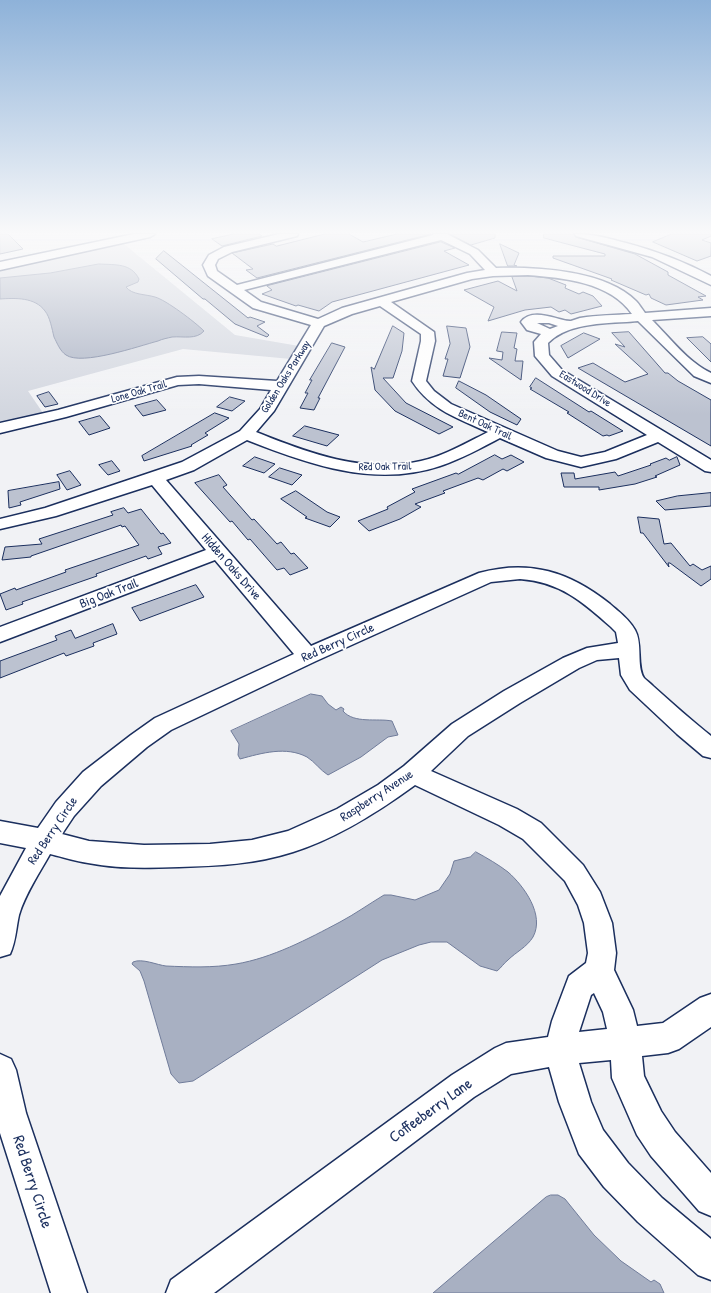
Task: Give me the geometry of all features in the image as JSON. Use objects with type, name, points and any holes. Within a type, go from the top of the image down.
[{"type":"street","points":[[242,294],[257,305],[319,323],[347,311],[405,294]]},
{"type":"street","points":[[618,294],[631,303],[642,317],[683,359],[699,373],[711,379]]},
{"type":"street","name":"Bent Oak Trail","points":[[381,301],[427,332],[428,341],[419,381],[429,394],[446,407],[552,455],[581,462],[610,456],[660,435]]},
{"type":"street","points":[[570,325],[535,318],[528,322],[532,327],[550,333],[580,322],[711,312]]},
{"type":"street","name":"Golden Oaks Parkway","points":[[0,524],[50,512],[188,466],[246,434],[266,411],[319,323]]},
{"type":"street","name":"Eastwood Drive","points":[[550,333],[541,342],[542,356],[557,373],[711,467]]},
{"type":"street","name":"Lone Oak Trail","points":[[0,428],[61,414],[177,382],[199,380],[281,386]]},
{"type":"street","name":"Red Oak Trail","points":[[246,434],[342,466],[379,470],[422,466],[448,458],[499,432]]},
{"type":"street","name":"Hidden Oaks Drive","points":[[155,478],[308,656]]},
{"type":"street","name":"Big Oak Trail","points":[[0,635],[218,552]]},
{"type":"street","name":"Red Berry Circle","points":[[0,944],[6,913],[23,877],[43,842],[65,809],[92,779],[139,741],[163,724],[308,656],[486,577],[506,572],[538,574],[561,581],[592,599],[623,626],[627,636],[630,667],[634,680],[656,704],[711,749]]},
{"type":"street","name":"Raspberry Avenue","points":[[0,832],[15,834],[89,852],[144,857],[210,855],[252,851],[292,841],[346,818],[413,774],[460,730],[512,696],[571,663],[594,653],[628,649]]},
{"type":"street","points":[[413,774],[508,817],[532,831],[574,873],[590,901],[598,924],[602,953],[599,971],[618,1010],[625,1043],[628,1078],[649,1123],[663,1144],[711,1199]]},
{"type":"street","points":[[599,971],[579,986],[567,1021],[560,1050],[575,1102],[591,1142],[616,1175],[650,1210],[711,1262]]},
{"type":"street","name":"Coffeeberry Lane","points":[[184,1293],[463,1086],[506,1059],[560,1050],[668,1038],[711,1009]]},
{"type":"street","name":"Red Berry Circle","points":[[0,1070],[10,1113],[69,1293]]},
{"type":"shaded area","points":[[0,294],[185,294],[235,335],[299,346],[291,359],[183,349],[28,391],[43,413],[0,422]]},
{"type":"water","points":[[0,294],[142,294],[155,297],[166,302],[204,331],[194,337],[172,337],[125,351],[97,357],[74,358],[66,355],[60,349],[54,337],[48,316],[41,306],[24,299],[0,299]]},
{"type":"water","points":[[311,694],[322,696],[328,704],[336,710],[341,707],[344,709],[343,711],[353,718],[392,721],[398,735],[388,737],[361,757],[328,775],[307,757],[291,752],[282,751],[265,753],[240,759],[238,755],[239,744],[231,731]]},
{"type":"water","points":[[476,852],[508,872],[526,893],[535,910],[536,928],[531,941],[497,971],[480,966],[447,942],[431,942],[419,945],[382,960],[193,1081],[179,1083],[171,1074],[144,981],[140,971],[132,964],[133,962],[145,961],[166,966],[210,967],[236,964],[276,953],[346,919],[384,895],[415,900],[439,890],[450,874],[454,861],[470,857]]},
{"type":"water","points":[[558,1195],[565,1199],[594,1235],[621,1261],[651,1282],[654,1280],[660,1284],[664,1293],[433,1293],[546,1197]]},
{"type":"building","points":[[198,294],[218,294],[248,318],[250,317],[265,322],[257,326],[269,335],[267,337],[235,324],[205,299]]},
{"type":"building","points":[[263,294],[360,294],[332,302],[319,311],[298,305],[296,306]]},
{"type":"building","points":[[472,294],[589,294],[593,296],[602,306],[571,314],[565,310],[559,312],[551,307],[525,310],[488,321],[494,307]]},
{"type":"building","points":[[649,294],[703,294],[706,296],[698,297],[703,300],[666,305],[651,298]]},
{"type":"building","points":[[393,326],[404,333],[402,351],[393,378],[383,378],[406,403],[453,427],[439,434],[395,411],[375,390],[371,367],[374,369]]},
{"type":"building","points":[[447,326],[466,328],[470,347],[460,378],[443,376],[448,359],[445,359],[450,344]]},
{"type":"building","points":[[502,332],[517,333],[514,348],[517,349],[515,361],[523,361],[521,380],[489,358],[502,360],[503,352],[497,351]]},
{"type":"building","points":[[629,332],[665,373],[668,373],[678,381],[711,400],[711,446],[578,368],[593,363],[625,382],[648,374],[615,344],[625,347],[612,333]]},
{"type":"building","points":[[584,333],[600,339],[568,358],[561,346]]},
{"type":"building","points":[[703,337],[711,344],[711,362],[687,338]]},
{"type":"building","points":[[332,343],[345,347],[318,398],[320,398],[314,410],[300,408],[308,393],[305,393],[312,380],[310,380]]},
{"type":"building","points":[[536,378],[589,412],[591,411],[623,431],[609,436],[603,436],[567,413],[569,412],[530,389],[532,388],[530,387]]},
{"type":"building","points":[[459,381],[486,395],[521,419],[517,425],[490,412],[456,388]]},
{"type":"building","points":[[49,392],[58,404],[45,407],[37,396]]},
{"type":"building","points":[[230,397],[245,401],[232,411],[217,407]]},
{"type":"building","points":[[157,400],[166,410],[143,416],[135,406]]},
{"type":"building","points":[[215,413],[229,418],[205,433],[208,435],[191,445],[192,446],[144,461],[142,456]]},
{"type":"building","points":[[100,416],[110,428],[89,435],[79,422]]},
{"type":"building","points":[[305,426],[339,435],[327,446],[293,436]]},
{"type":"building","points":[[495,455],[502,459],[511,455],[524,462],[507,471],[503,469],[483,480],[478,478],[443,491],[445,493],[415,504],[421,507],[400,519],[369,531],[358,521],[388,509],[387,507],[415,492],[412,489],[456,473],[458,474]]},
{"type":"building","points":[[255,457],[275,464],[264,473],[243,466]]},
{"type":"building","points":[[677,457],[680,465],[655,476],[657,477],[635,484],[599,490],[599,487],[564,487],[561,473],[574,473],[575,479],[615,472],[618,476],[651,465],[650,464],[666,458],[669,460]]},
{"type":"building","points":[[112,461],[120,471],[108,475],[99,465]]},
{"type":"building","points":[[280,468],[302,475],[292,485],[269,477]]},
{"type":"building","points":[[70,471],[81,485],[67,490],[57,475]]},
{"type":"building","points":[[219,475],[227,485],[223,487],[252,520],[254,519],[277,544],[281,542],[291,554],[294,553],[308,568],[290,575],[284,568],[277,570],[250,539],[248,540],[232,521],[230,522],[195,483]]},
{"type":"building","points":[[59,482],[60,489],[20,502],[21,505],[9,508],[8,491]]},
{"type":"building","points":[[296,491],[327,512],[340,517],[330,527],[305,518],[307,517],[281,499]]},
{"type":"building","points":[[711,493],[711,506],[665,510],[656,501],[677,496]]},
{"type":"building","points":[[124,508],[128,513],[141,509],[161,534],[163,533],[171,543],[158,547],[162,554],[148,559],[146,556],[96,574],[97,576],[22,602],[23,604],[6,610],[0,594],[15,588],[16,590],[66,572],[65,570],[139,545],[125,526],[122,527],[121,525],[31,557],[2,560],[5,547],[42,544],[39,539],[113,515],[111,512]]},
{"type":"building","points":[[638,517],[659,519],[664,544],[671,543],[690,566],[693,564],[702,570],[711,566],[711,579],[701,586],[668,563],[669,567],[643,533],[641,533]]},
{"type":"building","points":[[196,585],[204,597],[140,621],[132,608]]},
{"type":"building","points":[[113,624],[117,634],[93,643],[94,646],[66,656],[64,653],[0,678],[0,661],[57,640],[55,636],[71,630],[75,638]]}]
